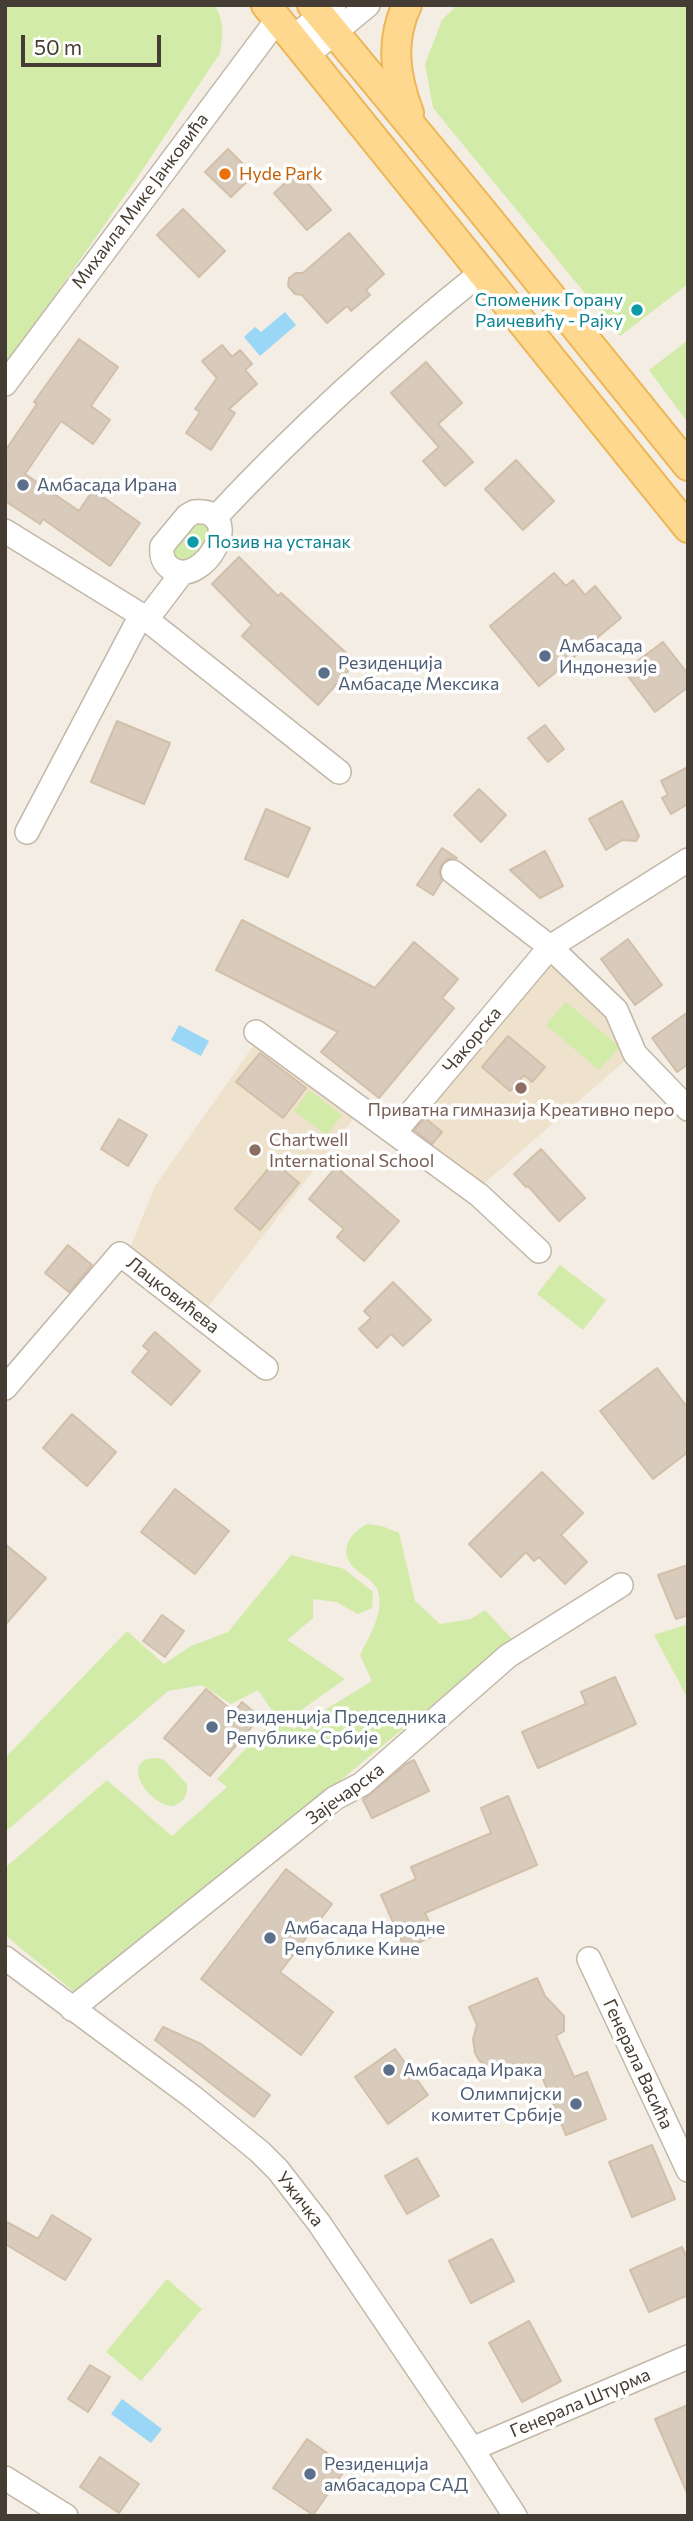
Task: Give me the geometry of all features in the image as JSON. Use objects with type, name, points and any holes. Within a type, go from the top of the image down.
[{"type":"main road","points":[[407,5],[396,34],[395,50],[401,92],[414,129]]},
{"type":"main road","points":[[325,14],[414,129],[688,466]]},
{"type":"main road","points":[[285,30],[688,528]]},
{"type":"street","name":"Михаила Мике Јанковића","points":[[5,384],[285,30],[325,14],[368,5]]},
{"type":"street","points":[[215,518],[275,454],[332,401],[482,272]]},
{"type":"street","points":[[194,512],[209,514],[215,518],[221,531],[218,546],[196,569],[182,573],[174,571],[164,561],[162,553],[166,539],[187,516],[194,512]]},
{"type":"street","points":[[5,531],[144,617],[339,772]]},
{"type":"street","points":[[27,832],[144,617],[182,573]]},
{"type":"street","name":"Чакорска","points":[[394,1133],[550,947],[688,860]]},
{"type":"street","points":[[453,872],[550,947],[616,1010],[635,1054],[688,1109]]},
{"type":"street","points":[[256,1032],[479,1195],[539,1251]]},
{"type":"street","name":"Лацковићева","points":[[5,1388],[120,1254],[266,1368]]},
{"type":"street","name":"Зајечарска","points":[[72,2009],[335,1798],[362,1784],[508,1656],[621,1585]]},
{"type":"street","name":"Ужичка","points":[[5,1958],[194,2098],[278,2170],[319,2222],[515,2516]]},
{"type":"street","name":"Генерала Васића","points":[[589,1959],[688,2169]]},
{"type":"street","name":"Генерала Штурма","points":[[472,2449],[688,2357]]},
{"type":"street","points":[[5,2478],[66,2516]]},
{"type":"shaded area","name":"Приватна гимназија Креативно перо","points":[[548,963],[603,1005],[628,1058],[480,1187],[413,1130]]},
{"type":"shaded area","name":"Chartwell International School","points":[[256,1042],[357,1114],[205,1311],[130,1248],[155,1186]]},
{"type":"green space","points":[[5,5],[214,5],[222,22],[222,34],[220,53],[137,178],[5,367]]},
{"type":"green space","points":[[457,5],[688,5],[688,284],[620,336],[433,108],[425,64],[442,20]]},
{"type":"green space","points":[[688,340],[688,423],[649,370]]},
{"type":"green space","points":[[199,523],[209,525],[209,540],[187,562],[177,559],[174,549]]},
{"type":"green space","points":[[566,1002],[620,1047],[599,1070],[546,1025]]},
{"type":"green space","points":[[309,1090],[342,1115],[327,1135],[294,1111]]},
{"type":"green space","points":[[560,1265],[606,1300],[583,1330],[537,1294]]},
{"type":"green space","points":[[367,1524],[382,1526],[399,1533],[415,1601],[440,1624],[471,1619],[485,1610],[513,1640],[79,1996],[5,1935],[5,1868],[107,1780],[172,1836],[227,1787],[217,1779],[273,1720],[294,1729],[372,1681],[360,1655],[378,1614],[379,1597],[375,1585],[353,1567],[347,1554],[348,1542]]},
{"type":"green space","points":[[291,1555],[344,1569],[373,1592],[372,1608],[358,1614],[336,1602],[313,1599],[313,1618],[287,1640],[345,1679],[290,1718],[273,1712],[258,1690],[231,1704],[202,1685],[168,1691],[5,1832],[5,1758],[127,1631],[164,1664],[191,1646],[228,1632]]},
{"type":"green space","points":[[688,1624],[688,1699],[654,1635]]},
{"type":"green space","points":[[146,1760],[164,1760],[187,1784],[184,1798],[173,1806],[163,1804],[146,1791],[138,1773],[140,1765]]},
{"type":"green space","points":[[167,2279],[202,2309],[141,2381],[106,2352]]},
{"type":"water","points":[[285,312],[296,325],[260,356],[244,337],[255,327],[261,332]]},
{"type":"water","points":[[179,1025],[209,1041],[201,1056],[171,1040]]},
{"type":"water","points":[[122,2399],[162,2429],[151,2443],[111,2414]]},
{"type":"building","points":[[228,149],[254,175],[231,197],[205,172]]},
{"type":"building","points":[[298,172],[331,210],[307,230],[274,193]]},
{"type":"building","points":[[183,209],[225,251],[199,277],[157,235]]},
{"type":"building","points":[[349,233],[384,274],[366,290],[370,295],[351,311],[347,306],[327,323],[302,295],[295,294],[288,286],[289,278],[296,273],[303,273]]},
{"type":"building","points":[[79,339],[118,367],[91,406],[110,420],[93,444],[61,421],[25,474],[79,511],[93,490],[140,523],[110,566],[43,519],[40,524],[5,501],[5,451],[37,404],[34,402]]},
{"type":"building","points":[[222,345],[232,357],[240,350],[252,364],[245,370],[257,384],[229,409],[235,413],[211,450],[186,433],[200,412],[195,409],[217,378],[202,361]]},
{"type":"building","points":[[426,362],[462,403],[438,424],[473,462],[445,486],[423,461],[439,447],[391,393]]},
{"type":"building","points":[[516,460],[554,501],[523,530],[485,489]]},
{"type":"building","points":[[239,557],[278,596],[281,593],[356,662],[318,705],[242,636],[252,625],[212,584]]},
{"type":"building","name":"Амбасада Индонезије","points":[[554,573],[566,586],[573,580],[585,595],[595,586],[621,618],[539,686],[490,626]]},
{"type":"building","points":[[663,642],[688,674],[688,687],[655,712],[624,671]]},
{"type":"building","points":[[117,721],[170,743],[144,804],[91,782]]},
{"type":"building","points":[[545,725],[564,749],[548,762],[528,738]]},
{"type":"building","points":[[688,767],[688,804],[671,814],[662,798],[668,795],[661,781]]},
{"type":"building","points":[[479,789],[506,815],[481,842],[454,815]]},
{"type":"building","points":[[622,801],[639,836],[636,841],[622,840],[606,850],[589,819]]},
{"type":"building","points":[[266,809],[310,828],[288,877],[245,859]]},
{"type":"building","points":[[442,848],[457,858],[448,859],[442,864],[439,871],[442,881],[433,895],[417,885]]},
{"type":"building","points":[[545,851],[563,886],[540,898],[510,870]]},
{"type":"building","points":[[242,920],[375,988],[414,942],[458,979],[442,998],[454,1008],[379,1098],[321,1052],[338,1032],[216,970]]},
{"type":"building","points":[[628,939],[662,985],[635,1005],[601,959]]},
{"type":"building","points":[[688,1012],[688,1064],[677,1072],[652,1038]]},
{"type":"building","points":[[508,1036],[545,1067],[532,1082],[524,1075],[510,1091],[482,1067]]},
{"type":"building","points":[[260,1053],[306,1088],[283,1118],[236,1082]]},
{"type":"building","points":[[425,1118],[442,1132],[432,1144],[414,1130]]},
{"type":"building","points":[[119,1119],[147,1135],[128,1166],[101,1149]]},
{"type":"building","points":[[541,1149],[585,1198],[559,1221],[514,1174]]},
{"type":"building","points":[[274,1162],[299,1183],[260,1230],[235,1209]]},
{"type":"building","points":[[336,1167],[399,1221],[364,1261],[337,1237],[344,1229],[309,1199]]},
{"type":"building","points":[[68,1245],[92,1265],[69,1292],[45,1273]]},
{"type":"building","points":[[393,1282],[431,1320],[403,1346],[391,1334],[377,1348],[359,1329],[371,1318],[364,1311]]},
{"type":"building","points":[[155,1332],[200,1371],[171,1405],[132,1372],[149,1351],[143,1346]]},
{"type":"building","points":[[657,1368],[688,1408],[688,1452],[653,1479],[600,1411]]},
{"type":"building","points":[[72,1414],[116,1452],[87,1486],[43,1448]]},
{"type":"building","points":[[542,1472],[583,1513],[561,1535],[587,1562],[565,1584],[539,1557],[534,1561],[526,1552],[501,1577],[469,1544]]},
{"type":"building","points":[[175,1489],[229,1531],[195,1574],[141,1532]]},
{"type":"building","points":[[5,1544],[46,1578],[5,1625]]},
{"type":"building","points":[[688,1565],[688,1615],[676,1619],[658,1575]]},
{"type":"building","points":[[162,1615],[184,1631],[165,1657],[143,1641]]},
{"type":"building","points":[[615,1677],[636,1724],[538,1768],[522,1732],[586,1704],[581,1692]]},
{"type":"building","name":"Резиденција Председника Републике Србије","points":[[206,1689],[234,1712],[242,1702],[260,1717],[210,1776],[164,1738]]},
{"type":"building","points":[[414,1760],[429,1791],[372,1818],[363,1800]]},
{"type":"building","points":[[508,1796],[537,1865],[425,1913],[435,1935],[405,1949],[381,1895],[416,1879],[411,1867],[491,1833],[481,1808]]},
{"type":"building","name":"Амбасада Народне Републике Кине","points":[[286,1869],[332,1904],[280,1972],[333,2012],[301,2055],[201,1979]]},
{"type":"building","points":[[537,1978],[545,1996],[564,2016],[564,2031],[556,2036],[574,2077],[587,2072],[606,2119],[566,2135],[538,2067],[504,2081],[499,2069],[486,2067],[475,2053],[473,2039],[477,2025],[469,2007]]},
{"type":"building","points":[[163,2027],[201,2044],[270,2095],[254,2117],[155,2040]]},
{"type":"building","points":[[395,2049],[428,2095],[388,2124],[355,2077]]},
{"type":"building","points":[[652,2145],[675,2199],[632,2217],[609,2162]]},
{"type":"building","points":[[417,2158],[439,2196],[407,2214],[385,2176]]},
{"type":"building","points":[[52,2215],[91,2239],[65,2280],[5,2244],[5,2221],[38,2239]]},
{"type":"building","points":[[492,2239],[514,2281],[471,2303],[449,2261]]},
{"type":"building","points":[[682,2247],[688,2260],[688,2295],[649,2312],[630,2270]]},
{"type":"building","points":[[529,2321],[561,2381],[522,2402],[489,2343]]},
{"type":"building","points":[[90,2365],[110,2377],[88,2412],[68,2399]]},
{"type":"building","points":[[688,2405],[688,2495],[655,2419]]},
{"type":"building","points":[[307,2439],[347,2467],[313,2515],[273,2488]]},
{"type":"building","points":[[100,2457],[139,2484],[119,2513],[80,2487]]},
{"type":"place","name":"Hyde Park","points":[[225,174]]},
{"type":"place","name":"Споменик Горану Раичевићу - Рајку","points":[[637,310]]},
{"type":"place","name":"Амбасада Ирана","points":[[23,485]]},
{"type":"place","name":"Позив на устанак","points":[[193,542]]},
{"type":"place","name":"Амбасада Индонезије","points":[[545,656]]},
{"type":"place","name":"Резиденција Амбасаде Мексика","points":[[324,673]]},
{"type":"place","name":"Приватна гимназија Креативно перо","points":[[521,1088]]},
{"type":"place","name":"Chartwell International School","points":[[255,1150]]},
{"type":"place","name":"Резиденција Председника Републике Србије","points":[[212,1727]]},
{"type":"place","name":"Амбасада Народне Републике Кине","points":[[270,1938]]},
{"type":"place","name":"Амбасада Ирака","points":[[389,2070]]},
{"type":"place","name":"Олимпијски комитет Србије","points":[[576,2104]]},
{"type":"place","name":"Резиденција амбасадора САД","points":[[310,2474]]}]
